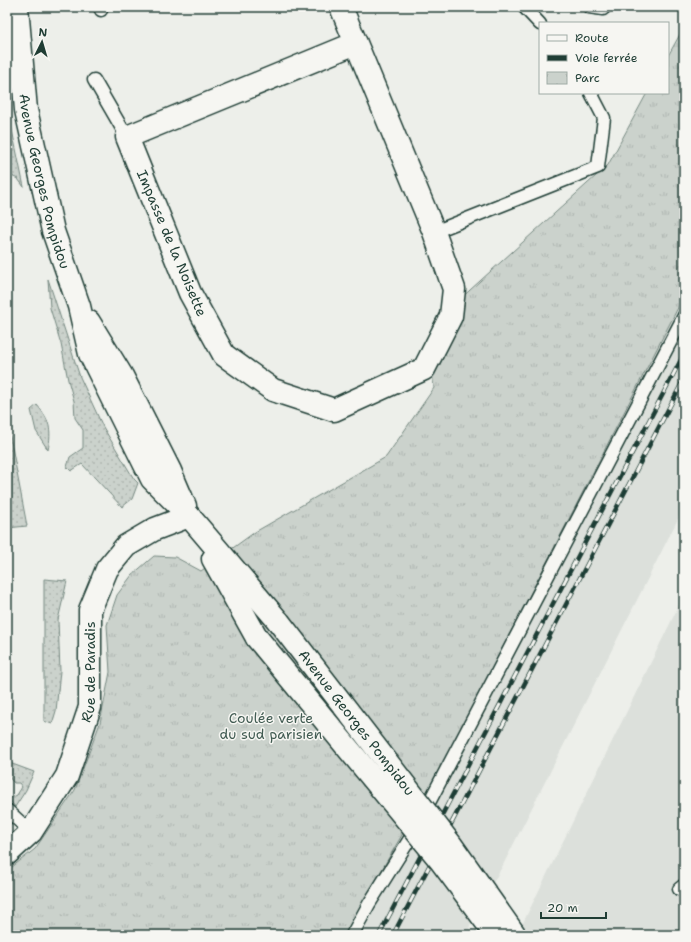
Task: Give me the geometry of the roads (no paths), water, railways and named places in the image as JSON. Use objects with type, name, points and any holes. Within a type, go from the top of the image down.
[{"type":"main road","name":"Avenue Georges Pompidou","points":[[17,7],[26,110],[53,231],[79,306],[122,376],[170,470],[189,516],[257,638],[440,860],[496,935]]},
{"type":"main road","name":"Impasse de la Noisette","points":[[127,136],[190,293],[224,355],[273,390],[334,410],[424,369],[451,316],[454,289],[434,232],[341,7]]},
{"type":"main road","points":[[127,136],[356,43]]},
{"type":"main road","name":"Avenue Georges Pompidou","points":[[189,516],[279,622],[452,846],[515,935]]},
{"type":"main road","name":"Rue de Paradis","points":[[7,854],[31,832],[67,776],[90,707],[90,610],[107,569],[126,546],[155,529],[189,516]]},
{"type":"lane","points":[[524,7],[539,23]]},
{"type":"lane","points":[[589,7],[603,9],[605,7]]},
{"type":"lane","points":[[94,80],[127,136]]},
{"type":"lane","points":[[434,232],[598,167],[604,118],[592,94]]},
{"type":"lane","points":[[352,935],[369,904],[411,837],[684,316]]},
{"type":"lane","points":[[7,810],[31,832]]},
{"type":"railway","points":[[379,935],[684,354]]},
{"type":"railway","points":[[393,935],[684,379]]},
{"type":"park label","name":"Coulée verte du sud parisien","points":[[271,726]]}]
